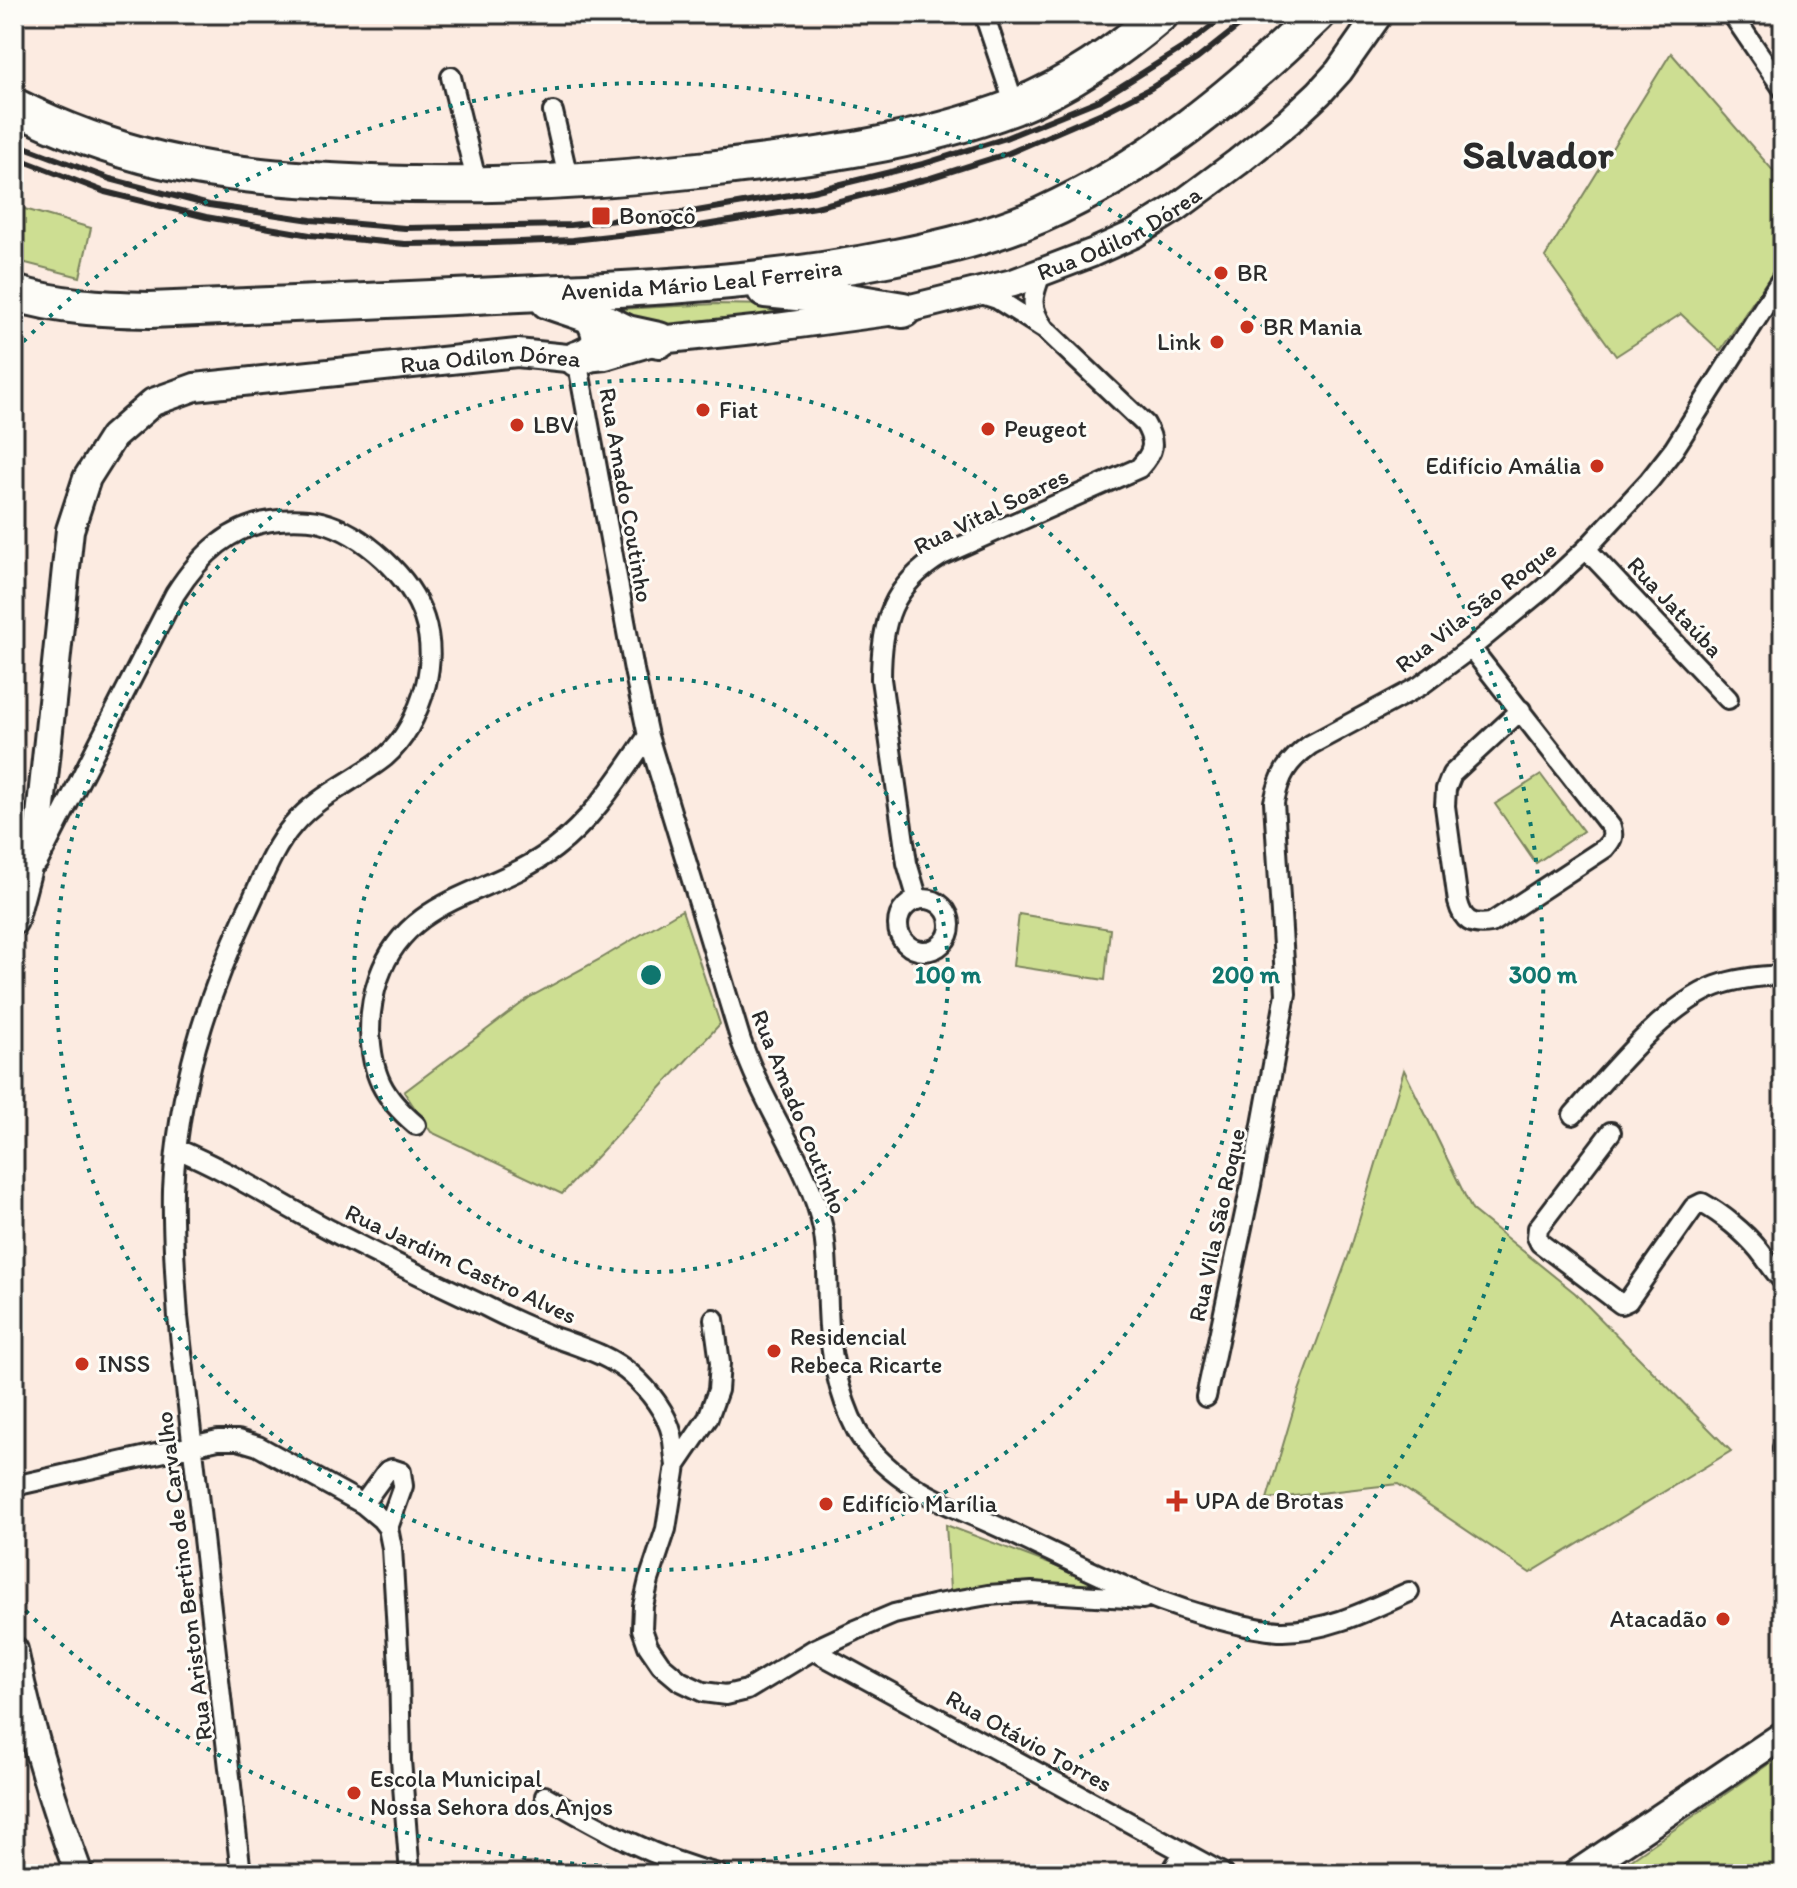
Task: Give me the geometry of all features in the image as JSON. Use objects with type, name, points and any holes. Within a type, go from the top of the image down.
[{"type":"highway","points":[[14,106],[80,135],[161,160],[305,180],[477,184],[628,178],[851,150],[953,127],[1059,87],[1093,68],[1132,25],[1161,14]]},
{"type":"highway","name":"Avenida Mário Leal Ferreira","points":[[14,293],[106,309],[150,310],[524,294],[709,284],[854,266],[935,249],[1040,215],[1089,190],[1187,129],[1239,88],[1318,14]]},
{"type":"highway","points":[[709,284],[807,294],[903,310]]},
{"type":"highway","points":[[524,294],[592,316],[627,333],[659,340]]},
{"type":"highway","points":[[577,359],[590,353],[599,342],[601,336],[592,316]]},
{"type":"street","points":[[984,14],[1015,106]]},
{"type":"street","name":"Rua Odilon Dórea","points":[[14,921],[39,826],[70,530],[87,478],[113,437],[153,402],[195,387],[517,353],[577,359],[605,356],[659,340],[903,310],[978,293],[1041,274],[1134,234],[1176,208],[1248,154],[1319,93],[1339,71],[1379,14]]},
{"type":"street","points":[[1732,14],[1783,89]]},
{"type":"street","points":[[451,77],[477,184]]},
{"type":"street","points":[[553,112],[569,182]]},
{"type":"street","name":"Rua Vital Soares","points":[[918,900],[907,863],[881,679],[885,626],[894,604],[905,584],[922,567],[942,555],[1139,468],[1152,449],[1152,436],[1145,424],[1037,318],[1032,306],[1041,274]]},
{"type":"street","name":"Rua Vila São Roque","points":[[1206,1397],[1251,1185],[1286,994],[1274,802],[1278,782],[1295,756],[1420,686],[1543,589],[1586,549],[1630,504],[1674,449],[1783,277]]},
{"type":"street","name":"Rua Vital Soares","points":[[978,293],[997,299],[1046,330]]},
{"type":"street","name":"Rua Amado Coutinho","points":[[577,359],[648,736],[741,1041],[812,1194],[823,1229],[832,1351],[841,1393],[858,1432],[877,1458],[909,1483],[935,1498],[1158,1600],[1196,1614],[1249,1627],[1283,1631],[1326,1626],[1409,1592]]},
{"type":"street","name":"Rua Ariston Bertino de Carvalho","points":[[24,890],[175,594],[196,564],[220,541],[255,523],[294,519],[321,522],[348,533],[371,549],[414,594],[429,640],[429,668],[419,704],[410,724],[385,757],[339,786],[303,814],[279,843],[228,951],[201,1026],[181,1114],[173,1188],[178,1317],[241,1874]]},
{"type":"street","name":"Rua Jataúba","points":[[1586,549],[1728,699]]},
{"type":"street","points":[[1471,648],[1521,710],[1611,827],[1613,833],[1612,840],[1605,848],[1491,923],[1480,925],[1470,922],[1461,913],[1458,902],[1445,806],[1446,789],[1452,774],[1521,710]]},
{"type":"street","points":[[416,1125],[396,1107],[381,1084],[371,1054],[370,1023],[374,992],[397,941],[438,907],[521,869],[552,851],[581,827],[648,736]]},
{"type":"street","points":[[1573,1115],[1623,1060],[1692,997],[1717,986],[1756,976],[1783,975]]},
{"type":"street","points":[[1611,1132],[1538,1228],[1540,1243],[1621,1304],[1628,1301],[1694,1207],[1702,1203],[1742,1233],[1783,1281]]},
{"type":"street","name":"Rua Jardim Castro Alves","points":[[177,1149],[240,1178],[331,1230],[495,1312],[613,1360],[633,1376],[662,1412],[671,1433],[676,1465]]},
{"type":"street","points":[[714,1319],[720,1363],[718,1390],[708,1418],[676,1465],[666,1529],[643,1606],[642,1629],[648,1646],[661,1665],[680,1681],[703,1692],[726,1695],[747,1690],[813,1650],[894,1614],[988,1595],[1032,1592],[1158,1600]]},
{"type":"street","points":[[14,1486],[218,1440],[238,1440],[258,1446],[363,1504],[381,1519],[388,1528],[392,1548],[401,1760],[410,1874]]},
{"type":"street","points":[[363,1504],[387,1471],[401,1472],[403,1486],[388,1528]]},
{"type":"street","points":[[14,1650],[20,1710],[79,1874]]},
{"type":"street","name":"Rua Otávio Torres","points":[[813,1650],[1222,1873]]},
{"type":"street","points":[[1576,1874],[1783,1735]]},
{"type":"street","points":[[545,1796],[630,1843],[669,1860],[718,1874]]},
{"type":"street","points":[[1170,1874],[1184,1852]]},
{"type":"green space","points":[[1671,53],[1783,182],[1783,257],[1720,351],[1681,314],[1616,356],[1545,257]]},
{"type":"green space","points":[[14,206],[91,228],[80,277],[14,260]]},
{"type":"green space","points":[[716,304],[773,305],[824,311],[641,330],[602,310]]},
{"type":"green space","points":[[1541,775],[1583,831],[1536,863],[1495,804]]},
{"type":"green space","points":[[682,910],[720,1024],[562,1194],[431,1132],[404,1092],[530,997]]},
{"type":"green space","points":[[1019,914],[1110,929],[1105,980],[1013,966]]},
{"type":"green space","points":[[1404,1070],[1472,1210],[1575,1293],[1731,1451],[1530,1573],[1398,1484],[1267,1499],[1299,1391],[1349,1254]]},
{"type":"green space","points":[[946,1525],[1090,1580],[1087,1587],[1035,1583],[950,1590]]},
{"type":"green space","points":[[1783,1754],[1783,1874],[1610,1874]]},
{"type":"railway","points":[[14,143],[110,179],[209,205],[311,220],[405,228],[571,225],[697,211],[813,191],[923,164],[1003,139],[1099,100],[1187,45],[1227,14]]},
{"type":"railway","points":[[14,157],[105,192],[206,217],[310,235],[405,244],[491,243],[573,240],[699,226],[816,207],[927,179],[1009,153],[1151,88],[1197,59],[1254,14]]},
{"type":"place","name":"Bonocô","points":[[601,216]]},
{"type":"place","name":"BR","points":[[1221,273]]},
{"type":"place","name":"BR Mania","points":[[1247,327]]},
{"type":"place","name":"Link","points":[[1217,342]]},
{"type":"place","name":"Fiat","points":[[703,410]]},
{"type":"place","name":"LBV","points":[[517,425]]},
{"type":"place","name":"Peugeot","points":[[988,429]]},
{"type":"place","name":"Edifício Amália","points":[[1597,466]]},
{"type":"place","name":"Residencial Rebeca Ricarte","points":[[774,1351]]},
{"type":"place","name":"INSS","points":[[82,1364]]},
{"type":"place","name":"UPA de Brotas","points":[[1177,1501]]},
{"type":"place","name":"Edifício Marília","points":[[826,1504]]},
{"type":"place","name":"Atacadão","points":[[1723,1619]]},
{"type":"place","name":"Escola Municipal Nossa Sehora dos Anjos","points":[[354,1793]]},
{"type":"district","name":"Salvador","points":[[1538,154]]}]
